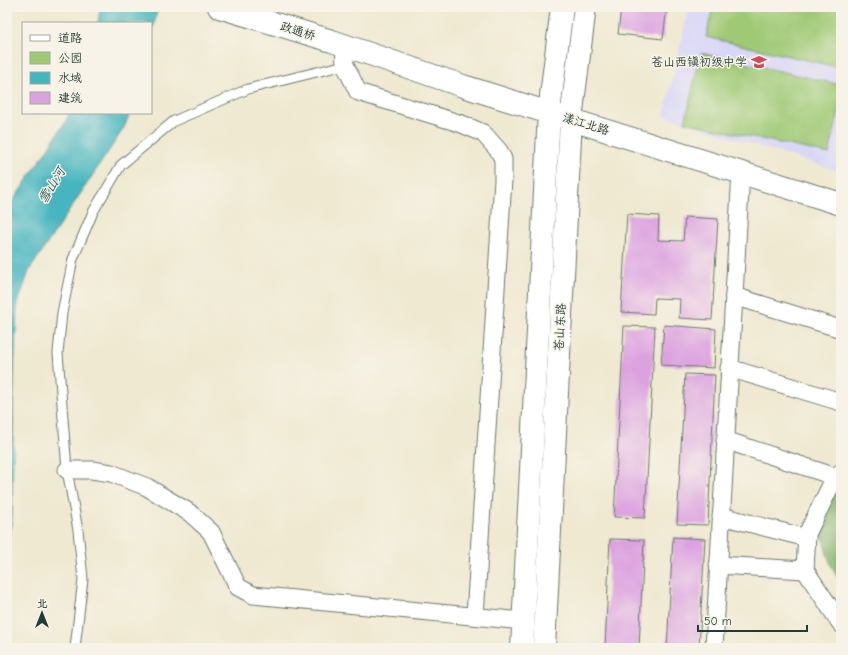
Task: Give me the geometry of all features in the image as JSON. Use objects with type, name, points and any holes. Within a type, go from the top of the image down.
[{"type":"main road","name":"政通桥","points":[[219,7],[340,51]]},
{"type":"main road","name":"苍山东路","points":[[522,648],[549,112],[562,7]]},
{"type":"main road","name":"苍山东路","points":[[544,648],[571,119],[585,7]]},
{"type":"main road","name":"漾江北路","points":[[340,51],[549,112],[841,204]]},
{"type":"street","points":[[340,51],[358,92],[462,124],[483,133],[499,151],[503,159],[503,180],[475,616]]},
{"type":"street","points":[[714,648],[741,172]]},
{"type":"street","points":[[734,296],[841,329]]},
{"type":"street","points":[[729,368],[841,402]]},
{"type":"street","points":[[725,440],[838,475],[820,507],[807,538],[805,570],[841,624]]},
{"type":"street","points":[[67,470],[92,470],[110,473],[147,487],[190,513],[211,532],[238,587],[253,595],[523,621]]},
{"type":"street","points":[[721,516],[807,538]]},
{"type":"street","points":[[718,565],[805,570]]},
{"type":"lane","points":[[75,648],[83,579],[78,530],[67,470],[58,353],[62,314],[73,259],[93,212],[121,166],[174,121],[340,51]]},
{"type":"shaded area","name":"苍山西镇初级中学","points":[[689,7],[841,7],[841,172],[664,116]]},
{"type":"green space","points":[[713,7],[841,7],[841,68],[706,37]]},
{"type":"green space","points":[[701,53],[841,85],[841,102],[829,154],[685,122]]},
{"type":"green space","points":[[841,486],[841,584],[834,572],[825,547],[823,522],[826,509],[832,497]]},
{"type":"water","points":[[100,7],[158,7],[152,34],[152,22],[98,22]]},
{"type":"water","name":"雪山河","points":[[69,114],[130,114],[124,128],[29,271],[17,306],[14,373],[12,519],[7,547],[7,210],[66,121]]},
{"type":"building","points":[[621,7],[667,7],[663,39],[618,34]]},
{"type":"building","points":[[627,214],[659,216],[658,240],[683,241],[685,217],[718,219],[712,320],[679,318],[680,299],[655,298],[654,314],[621,312]]},
{"type":"building","points":[[664,325],[716,329],[714,368],[661,365]]},
{"type":"building","points":[[624,326],[655,327],[645,518],[614,517]]},
{"type":"building","points":[[685,374],[715,375],[708,525],[677,524]]},
{"type":"building","points":[[673,537],[705,539],[699,648],[667,648]]},
{"type":"building","points":[[610,539],[644,540],[639,648],[605,648]]},
{"type":"place","name":"苍山西镇初级中学","points":[[759,62]]}]
